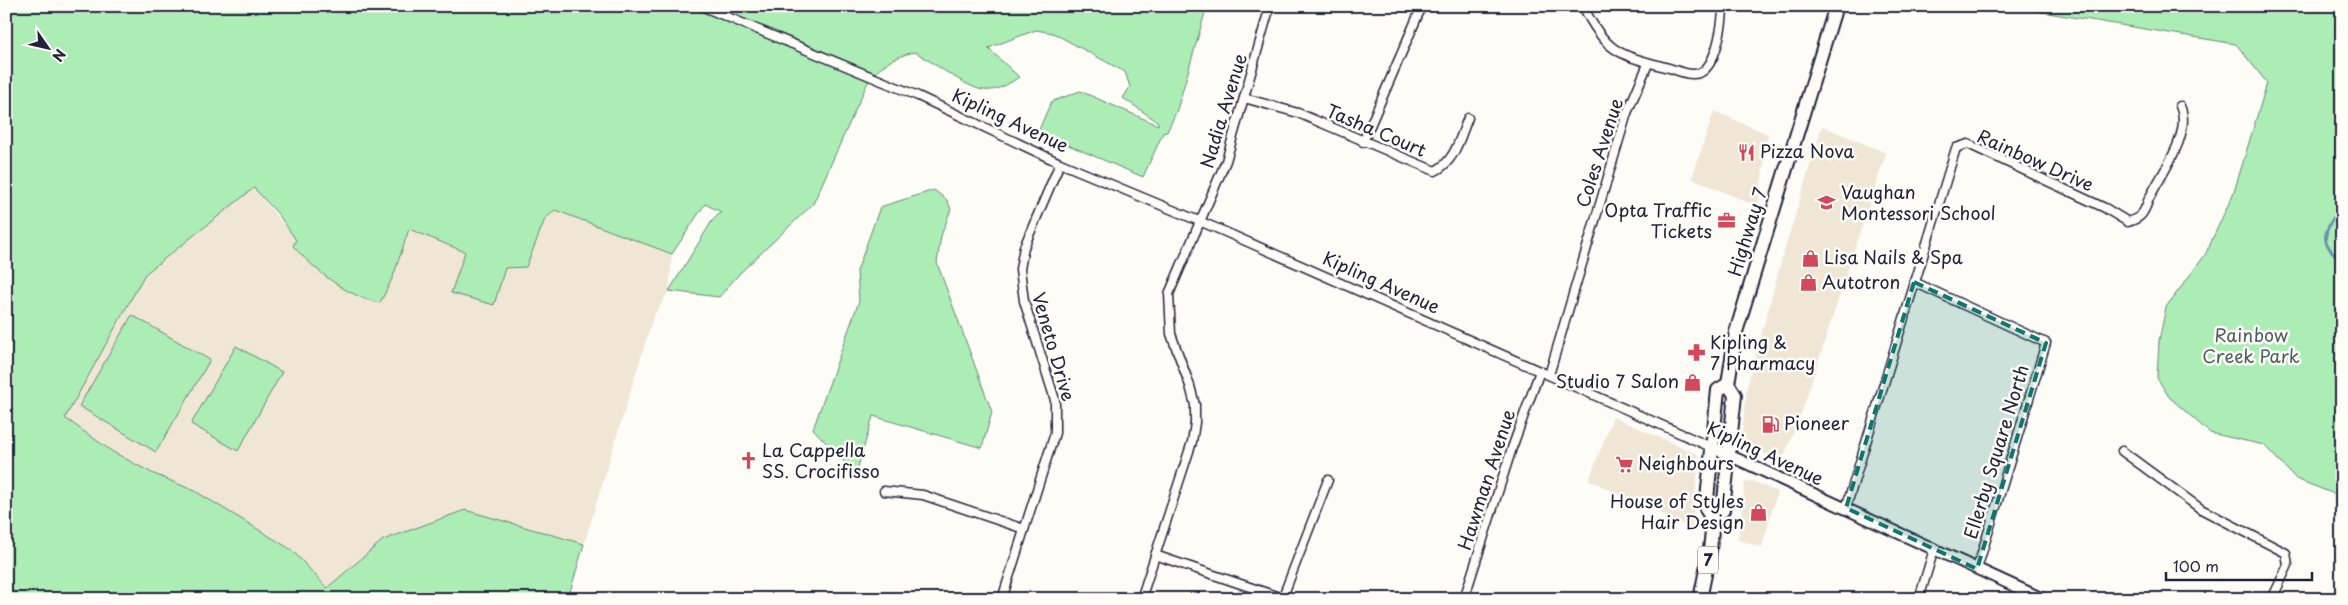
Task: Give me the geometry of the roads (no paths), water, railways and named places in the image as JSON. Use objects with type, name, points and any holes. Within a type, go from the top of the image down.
[{"type":"main road","name":"Highway 7","points":[[1713,520],[1723,510],[1735,395],[1728,384],[1736,332],[1836,6]]},
{"type":"main road","name":"Highway 7","points":[[1700,599],[1710,550],[1713,520],[1706,509],[1718,390],[1728,384]]},
{"type":"street","name":"Kipling Avenue","points":[[701,6],[918,96],[1060,162],[1712,447],[2043,599]]},
{"type":"street","name":"Nadia Avenue","points":[[1200,222],[1224,168],[1270,6]]},
{"type":"street","points":[[1363,142],[1422,6]]},
{"type":"street","points":[[1583,6],[1596,31],[1609,46],[1622,54],[1648,64],[1693,74],[1704,70],[1711,62],[1723,23],[1723,6]]},
{"type":"street","name":"Coles Avenue","points":[[1549,375],[1628,113],[1648,64]]},
{"type":"street","name":"Tasha Court","points":[[1244,98],[1298,113],[1435,171],[1445,167],[1450,160],[1468,118]]},
{"type":"street","name":"Rainbow Drive","points":[[1846,508],[1956,148],[1968,144],[2105,208],[2128,222],[2141,217],[2183,130],[2184,115],[2180,106]]},
{"type":"street","name":"Veneto Drive","points":[[1002,599],[1053,444],[1057,417],[1053,391],[1024,301],[1020,277],[1021,261],[1030,232],[1060,162]]},
{"type":"street","points":[[1141,599],[1192,442],[1195,423],[1193,395],[1171,334],[1168,305],[1172,285],[1200,222]]},
{"type":"street","name":"Ellerby Square North","points":[[1914,282],[2046,343],[1977,569]]},
{"type":"street","name":"Hawman Avenue","points":[[1464,599],[1512,448],[1540,371]]},
{"type":"street","points":[[2122,452],[2201,509],[2286,553],[2288,564],[2272,599]]},
{"type":"street","points":[[1155,555],[1282,598],[1328,480]]},
{"type":"street","points":[[884,491],[923,495],[1024,529]]},
{"type":"street","points":[[1919,599],[1934,549]]},
{"type":"waterway","points":[[2342,205],[2326,234],[2328,246],[2342,260]]},
{"type":"place","name":"Pizza Nova","points":[[1746,152]]},
{"type":"place","name":"Vaughan Montessori School","points":[[1827,203]]},
{"type":"place","name":"Opta Traffic Tickets","points":[[1726,221]]},
{"type":"place","name":"Lisa Nails & Spa","points":[[1810,258]]},
{"type":"place","name":"Autotron","points":[[1808,283]]},
{"type":"place","name":"Kipling & 7 Pharmacy","points":[[1696,353]]},
{"type":"place","name":"Studio 7 Salon","points":[[1693,382]]},
{"type":"place","name":"Pioneer","points":[[1770,424]]},
{"type":"place","name":"La Cappella SS. Crocifisso","points":[[748,461]]},
{"type":"place","name":"Neighbours","points":[[1624,464]]},
{"type":"place","name":"House of Styles Hair Design","points":[[1758,512]]},
{"type":"park label","name":"Rainbow Creek Park","points":[[2251,346]]}]
